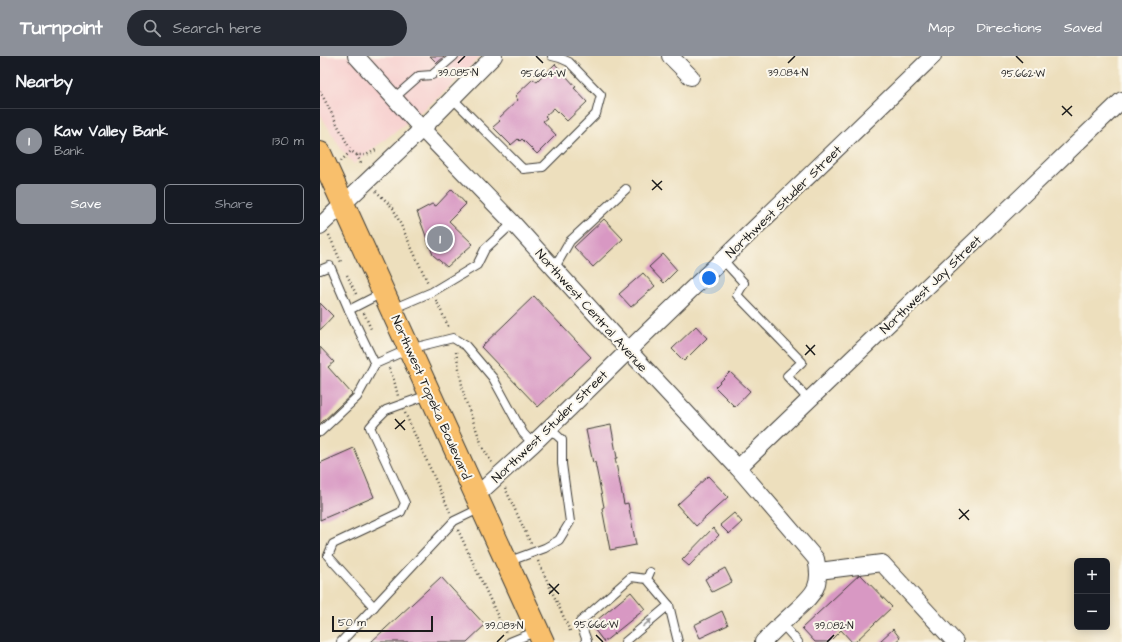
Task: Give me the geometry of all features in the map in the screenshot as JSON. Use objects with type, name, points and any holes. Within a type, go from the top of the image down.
[{"type":"main road","name":"Northwest Topeka Boulevard","points":[[320,153],[540,636]]},
{"type":"street","name":"Northwest Central Avenue","points":[[356,56],[422,129],[513,223],[628,350],[738,468],[816,559],[819,571]]},
{"type":"street","points":[[670,56],[691,77]]},
{"type":"street","name":"Northwest Studer Street","points":[[479,502],[499,474],[550,428],[628,350],[933,56]]},
{"type":"street","points":[[322,224],[422,129],[490,58]]},
{"type":"street","name":"Northwest Jay Street","points":[[738,468],[1122,100]]},
{"type":"street","points":[[763,642],[807,601],[814,590],[819,571],[882,563],[955,642]]},
{"type":"lane","points":[[394,98],[419,76],[432,75],[454,56]]},
{"type":"lane","points":[[452,98],[523,169],[543,167],[596,114],[601,95],[569,62],[552,56]]},
{"type":"lane","points":[[554,269],[570,241],[626,188]]},
{"type":"lane","points":[[349,310],[360,304],[388,301],[432,292],[477,265],[485,249],[513,223]]},
{"type":"lane","points":[[722,259],[744,283],[737,295],[802,362],[787,376],[809,400]]},
{"type":"lane","points":[[320,270],[330,266],[375,364]]},
{"type":"lane","points":[[320,432],[357,397],[375,364],[409,349],[453,338],[466,346],[493,378],[523,433],[533,444]]},
{"type":"lane","points":[[374,607],[328,556],[333,544],[400,512],[405,503],[370,427],[386,410],[430,394]]},
{"type":"lane","points":[[506,562],[534,552],[559,540],[570,522],[562,464],[562,440],[550,428]]},
{"type":"lane","points":[[341,642],[454,521],[479,502]]},
{"type":"lane","points":[[587,642],[580,622],[631,577],[649,575],[669,605],[678,642]]},
{"type":"lane","points":[[625,642],[669,605]]},
{"type":"lane","points":[[782,624],[798,642]]},
{"type":"lane","points":[[508,638],[540,636]]},
{"type":"path","points":[[320,91],[351,151],[357,155],[377,194],[393,208],[432,292],[453,338],[464,396],[483,448],[499,474],[572,635]]},
{"type":"path","points":[[357,155],[366,155],[383,145]]},
{"type":"path","points":[[329,172],[351,151]]},
{"type":"path","points":[[322,224],[342,264]]},
{"type":"path","points":[[345,271],[373,332]]},
{"type":"path","points":[[385,359],[394,380],[397,394],[508,638]]},
{"type":"shaded area","points":[[320,56],[481,56],[439,97],[354,164],[341,149],[320,114]]},
{"type":"building","points":[[430,56],[445,56],[437,63]]},
{"type":"building","points":[[555,64],[576,87],[574,88],[587,102],[567,121],[554,108],[545,116],[547,118],[543,121],[556,135],[537,154],[522,139],[520,141],[518,139],[511,145],[493,127],[500,121],[498,119],[518,100],[515,96],[533,79],[537,82]]},
{"type":"building","points":[[452,189],[466,204],[449,221],[473,244],[447,267],[433,255],[417,212],[432,204],[436,206]]},
{"type":"building","points":[[604,219],[623,239],[593,267],[574,247]]},
{"type":"building","points":[[663,254],[677,270],[664,283],[649,267]]},
{"type":"building","points":[[643,273],[655,286],[631,307],[619,294]]},
{"type":"building","points":[[534,296],[591,357],[538,407],[481,347]]},
{"type":"building","points":[[320,303],[333,316],[320,330]]},
{"type":"building","points":[[696,326],[707,338],[684,361],[672,349]]},
{"type":"building","points":[[320,347],[334,362],[328,367],[352,394],[320,424]]},
{"type":"building","points":[[730,372],[750,391],[735,407],[715,387]]},
{"type":"building","points":[[611,425],[617,458],[615,458],[624,504],[628,503],[636,545],[610,550],[602,508],[604,507],[595,462],[593,463],[586,430]]},
{"type":"building","points":[[354,448],[374,497],[320,520],[320,463]]},
{"type":"building","points":[[708,476],[728,497],[696,526],[677,505]]},
{"type":"building","points":[[734,513],[742,522],[729,534],[720,525]]},
{"type":"building","points":[[713,528],[719,535],[689,566],[682,560]]},
{"type":"building","points":[[725,568],[732,582],[712,592],[705,579]]},
{"type":"building","points":[[860,574],[892,607],[855,642],[852,642],[841,630],[829,642],[815,642],[802,628]]},
{"type":"building","points":[[441,577],[485,625],[467,642],[371,642]]},
{"type":"building","points":[[631,592],[645,609],[604,642],[591,625]]},
{"type":"building","points":[[722,611],[728,625],[700,638],[694,625]]},
{"type":"building","points":[[893,629],[900,638],[895,642],[880,641]]},
{"type":"place","name":"Kaw Valley Bank","points":[[440,239]]}]
